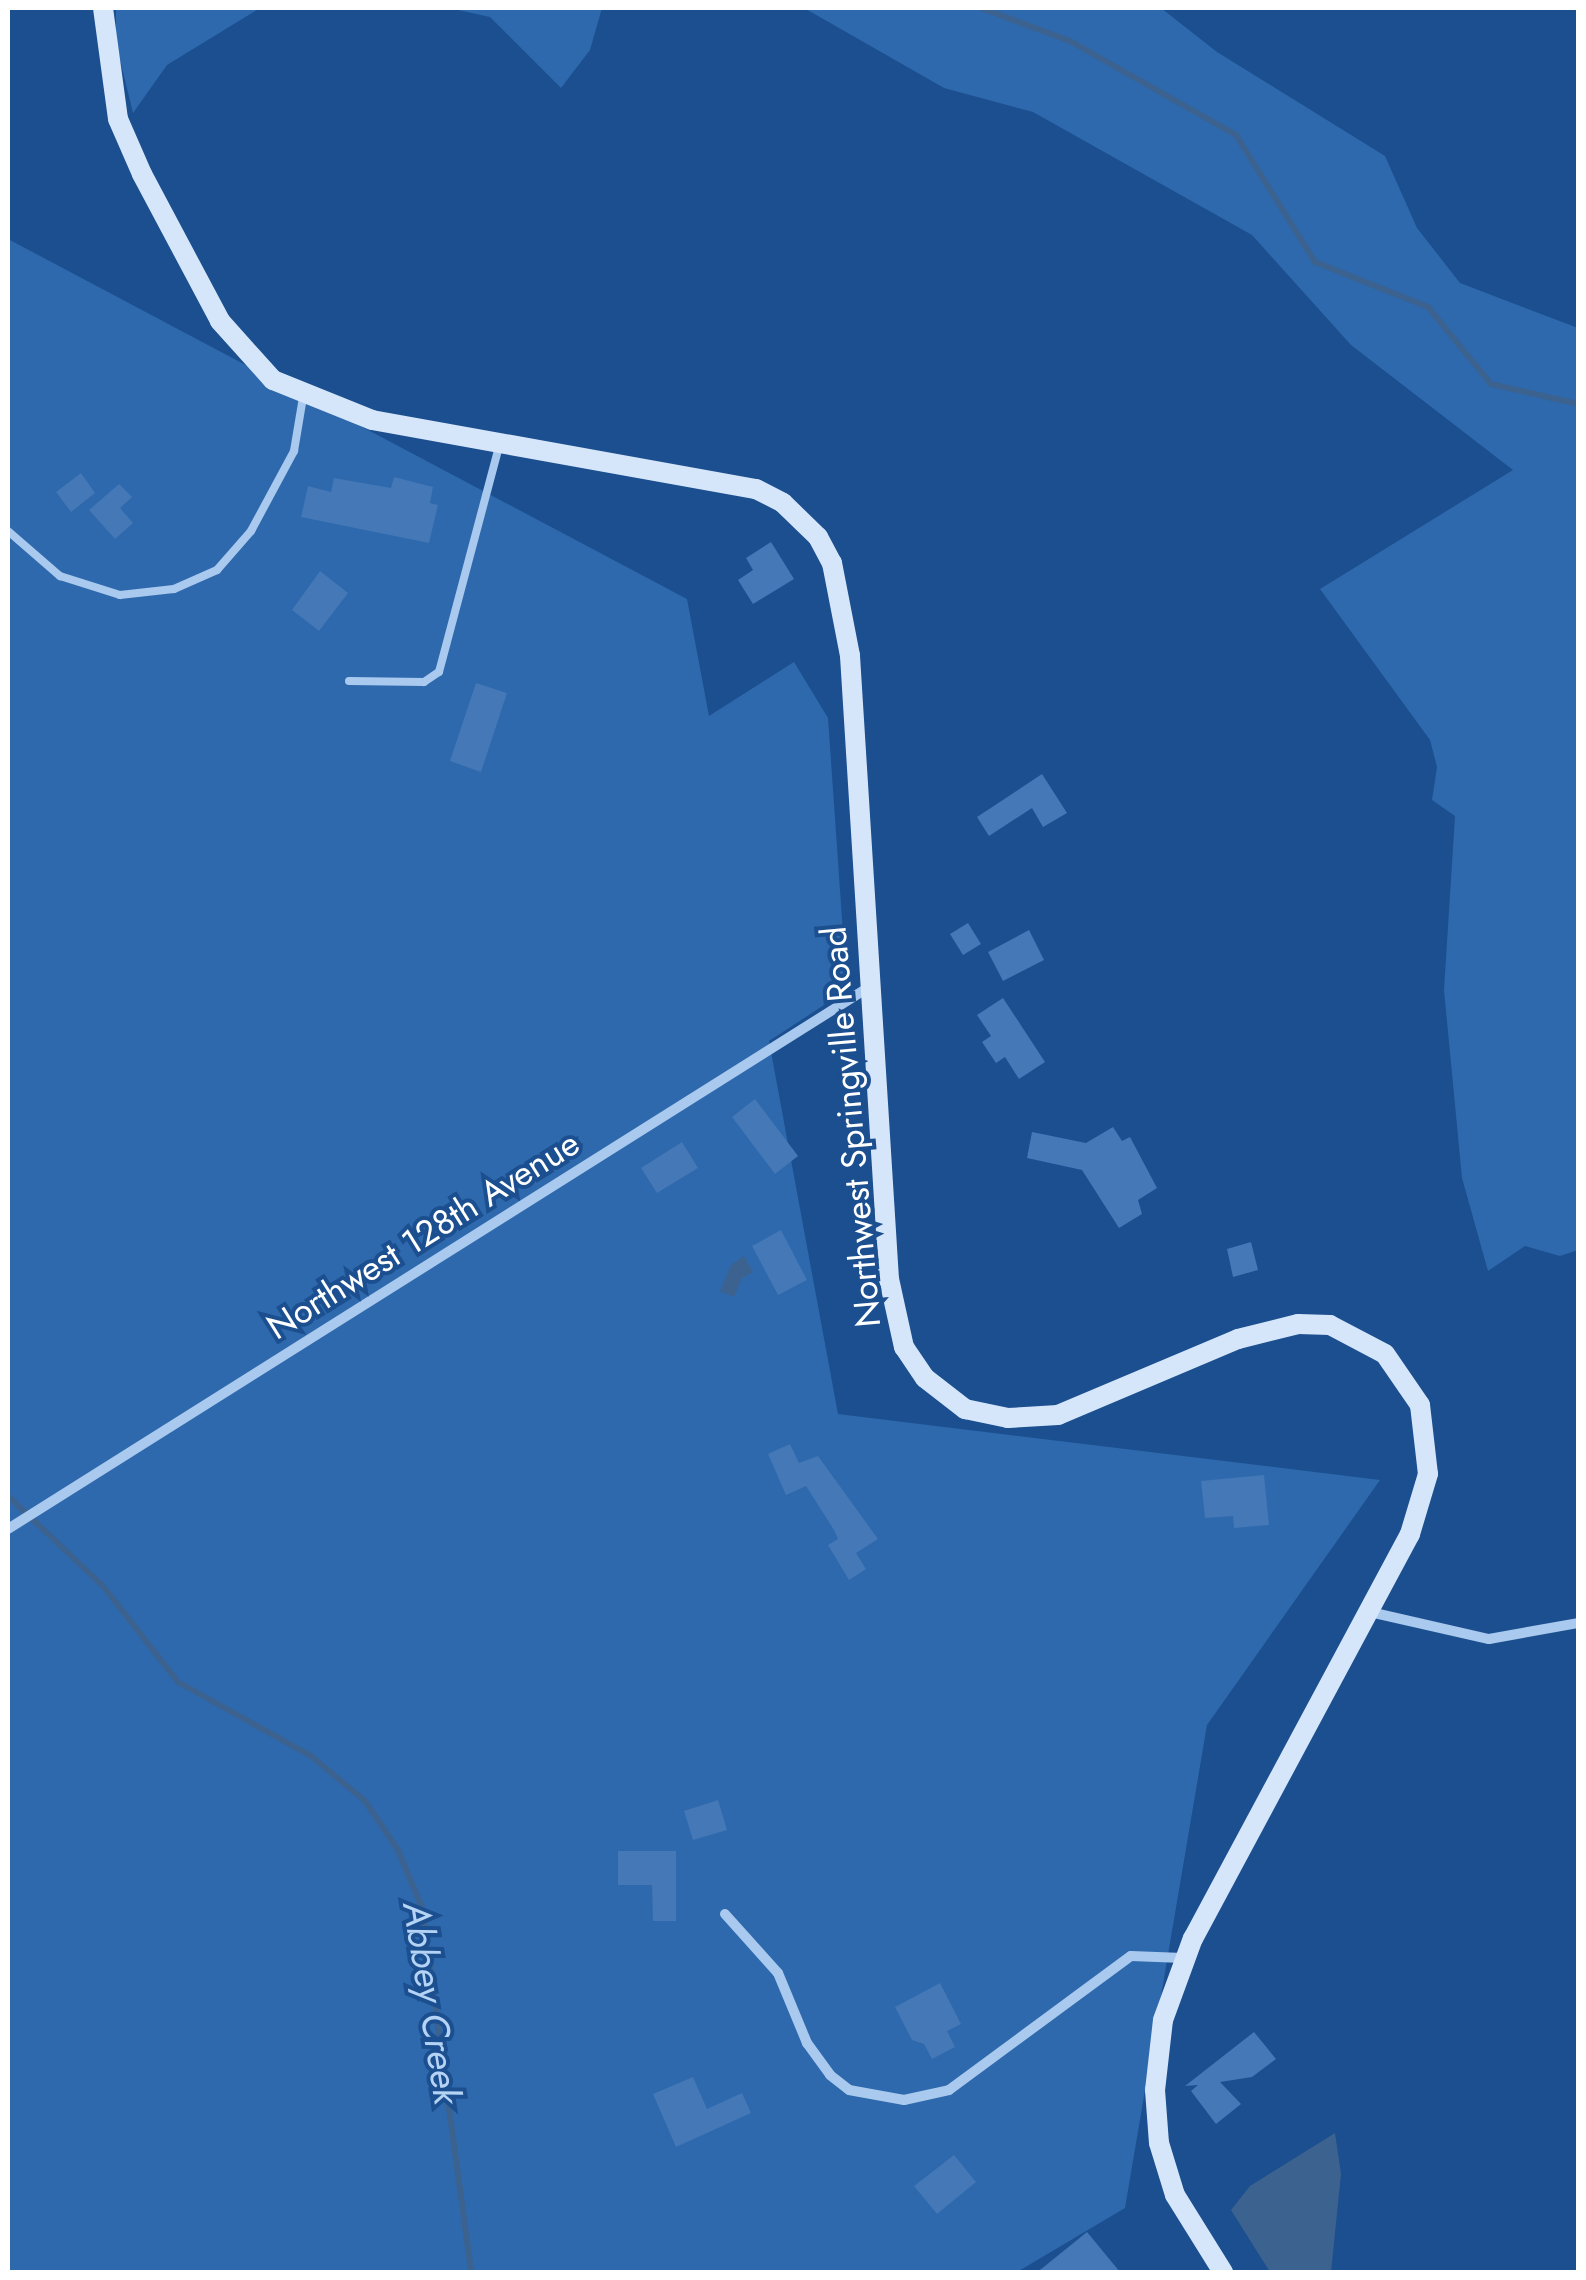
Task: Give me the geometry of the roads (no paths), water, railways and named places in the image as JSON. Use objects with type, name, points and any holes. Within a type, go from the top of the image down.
[{"type":"street","name":"Northwest Springville Road","points":[[103,8],[118,119],[194,278],[245,354],[303,397],[372,420],[756,489],[792,510],[818,537],[832,563],[848,640],[891,1292],[904,1347],[925,1378],[965,1410],[1008,1418],[1058,1416],[1268,1329],[1330,1325],[1359,1337],[1406,1376],[1429,1439],[1420,1504],[1368,1611],[1183,1958],[1158,2046],[1156,2125],[1176,2195],[1223,2272]]},
{"type":"street","name":"Northwest 128th Avenue","points":[[8,1529],[869,987]]},
{"type":"street","points":[[1368,1611],[1488,1639],[1578,1623]]},
{"type":"street","points":[[725,1914],[770,1960],[807,2043],[830,2075],[873,2096],[934,2096],[1130,1956],[1183,1958]]},
{"type":"lane","points":[[8,531],[60,576],[120,595],[174,589],[217,570],[251,530],[294,450],[303,397]]},
{"type":"lane","points":[[349,681],[424,682],[439,672],[500,442]]},
{"type":"waterway","points":[[981,8],[1070,41],[1236,135],[1315,262],[1428,307],[1491,384],[1578,404]]},
{"type":"waterway","name":"Abbey Creek","points":[[8,1496],[103,1586],[178,1682],[311,1756],[365,1801],[398,1850],[422,1908],[471,2272]]}]
